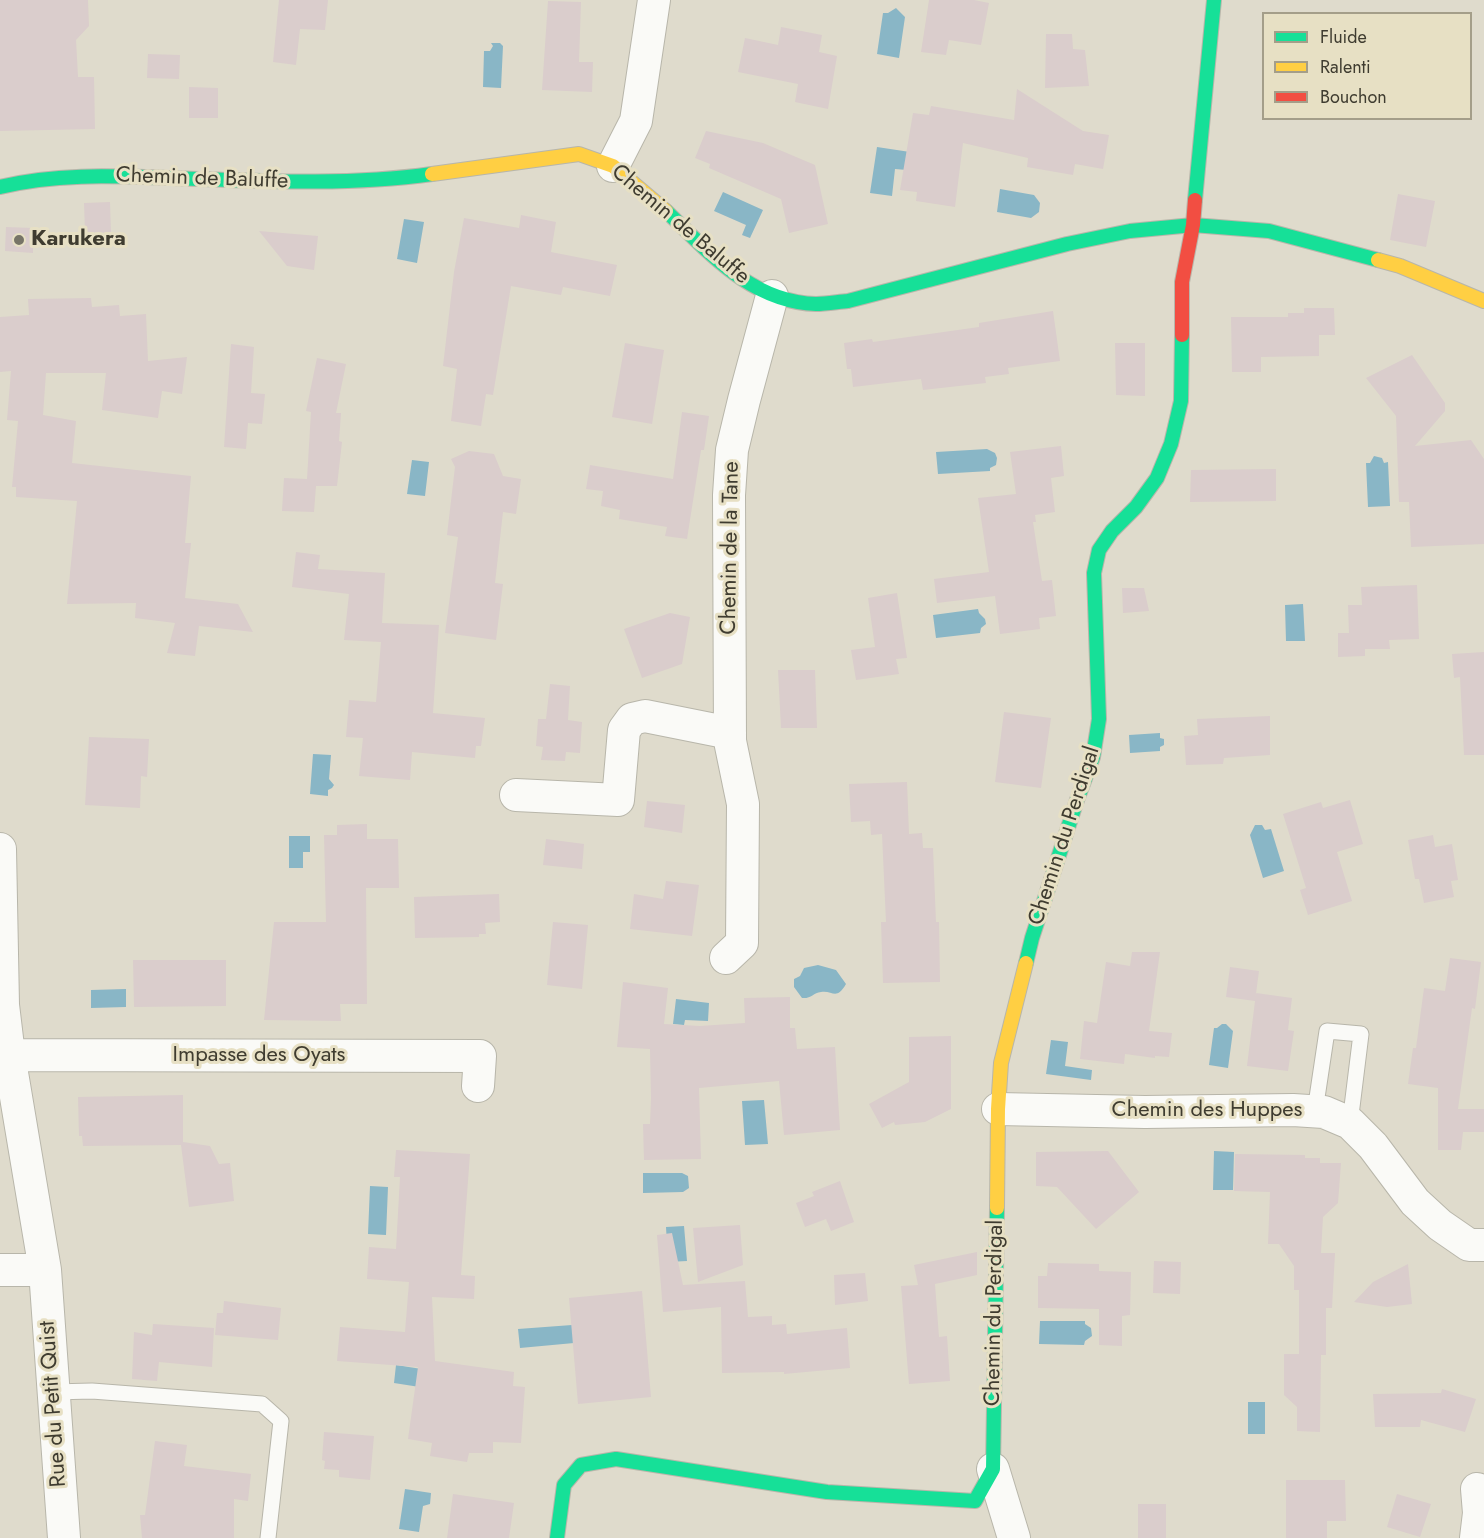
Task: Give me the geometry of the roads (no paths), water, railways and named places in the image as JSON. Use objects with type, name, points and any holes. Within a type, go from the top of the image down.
[{"type":"street","points":[[613,166],[636,121],[654,0]]},
{"type":"street","name":"Chemin du Perdigal","points":[[1014,1538],[993,1469],[998,1109],[1001,1063],[1032,938],[1093,757],[1099,718],[1094,573],[1099,550],[1112,531],[1136,507],[1157,478],[1171,444],[1180,401],[1182,282],[1194,225],[1214,0]]},
{"type":"street","name":"Chemin de Baluffe","points":[[0,187],[24,181],[103,176],[330,183],[397,179],[579,154],[613,166],[745,282],[772,296],[814,304],[848,301],[1067,244],[1130,231],[1194,225],[1269,231],[1333,247],[1400,266],[1484,301]]},
{"type":"street","name":"Chemin de la Tane","points":[[726,958],[742,943],[743,804],[734,768],[730,733],[729,495],[732,450],[772,296]]},
{"type":"street","points":[[516,795],[618,800],[624,730],[632,719],[645,716],[730,733]]},
{"type":"street","name":"Rue du Petit Quist","points":[[0,849],[3,1005],[9,1055],[45,1270],[64,1538]]},
{"type":"street","name":"Impasse des Oyats","points":[[9,1055],[480,1056],[478,1086]]},
{"type":"street","name":"Chemin des Huppes","points":[[998,1109],[1324,1112],[1350,1124],[1373,1146],[1414,1202],[1440,1225],[1477,1245]]},
{"type":"street","points":[[0,1270],[45,1270]]},
{"type":"street","name":"Chemin du Perdigal","points":[[557,1538],[564,1485],[581,1465],[592,1463],[616,1460],[827,1492],[975,1501],[993,1469]]},
{"type":"street","points":[[1476,1538],[1479,1513],[1477,1489]]},
{"type":"lane","points":[[1315,1111],[1328,1031],[1361,1034],[1350,1124]]},
{"type":"lane","points":[[53,1392],[92,1390],[262,1404],[281,1421],[268,1538]]},
{"type":"water","points":[[896,8],[905,17],[899,58],[877,54],[883,13]]},
{"type":"water","points":[[491,43],[500,43],[503,46],[501,88],[483,87],[484,51],[490,51],[493,46]]},
{"type":"water","points":[[877,147],[910,152],[907,170],[895,169],[892,196],[870,193]]},
{"type":"water","points":[[1000,189],[1034,195],[1040,203],[1039,212],[1031,218],[997,212]]},
{"type":"water","points":[[723,192],[763,210],[750,238],[742,235],[746,225],[714,211]]},
{"type":"water","points":[[404,219],[424,222],[417,263],[397,259]]},
{"type":"water","points":[[987,449],[995,453],[997,458],[996,465],[990,468],[990,471],[938,474],[936,452]]},
{"type":"water","points":[[1374,456],[1382,458],[1384,463],[1388,462],[1390,506],[1368,507],[1366,463],[1370,463]]},
{"type":"water","points":[[412,460],[429,462],[425,496],[407,494]]},
{"type":"water","points":[[1303,604],[1305,641],[1286,641],[1285,605]]},
{"type":"water","points":[[978,609],[986,624],[981,628],[980,633],[936,638],[933,615]]},
{"type":"water","points":[[1160,733],[1160,738],[1164,739],[1164,745],[1160,747],[1160,751],[1130,753],[1129,735]]},
{"type":"water","points":[[313,754],[331,755],[329,779],[334,785],[328,790],[328,796],[310,794]]},
{"type":"water","points":[[1255,825],[1262,825],[1265,830],[1271,829],[1284,871],[1263,878],[1250,835]]},
{"type":"water","points":[[289,836],[310,836],[310,852],[303,852],[303,868],[289,868]]},
{"type":"water","points":[[818,965],[836,970],[846,984],[840,992],[834,994],[821,992],[808,998],[802,998],[794,987],[794,979],[800,976],[804,968]]},
{"type":"water","points":[[126,989],[126,1007],[91,1008],[91,990]]},
{"type":"water","points":[[676,999],[709,1003],[708,1021],[685,1020],[684,1025],[673,1024]]},
{"type":"water","points":[[1226,1024],[1233,1031],[1228,1068],[1209,1065],[1214,1028]]},
{"type":"water","points":[[1051,1040],[1068,1042],[1065,1066],[1092,1070],[1091,1080],[1046,1074]]},
{"type":"water","points":[[764,1100],[768,1144],[745,1145],[742,1101]]},
{"type":"water","points":[[1214,1151],[1234,1152],[1233,1190],[1213,1190]]},
{"type":"water","points":[[643,1173],[682,1173],[688,1176],[689,1188],[683,1192],[643,1193]]},
{"type":"water","points":[[370,1186],[388,1187],[386,1235],[368,1234]]},
{"type":"water","points":[[684,1226],[687,1261],[668,1262],[666,1227]]},
{"type":"water","points":[[1040,1321],[1085,1321],[1085,1324],[1091,1328],[1092,1336],[1085,1341],[1084,1345],[1039,1344]]},
{"type":"water","points":[[572,1325],[574,1343],[520,1348],[518,1329]]},
{"type":"water","points":[[396,1365],[428,1370],[426,1388],[394,1383]]},
{"type":"water","points":[[1248,1402],[1265,1402],[1265,1434],[1248,1434]]},
{"type":"water","points":[[405,1489],[431,1493],[430,1504],[423,1506],[419,1532],[399,1529]]},
{"type":"place","name":"Karukera","points":[[19,240]]}]
